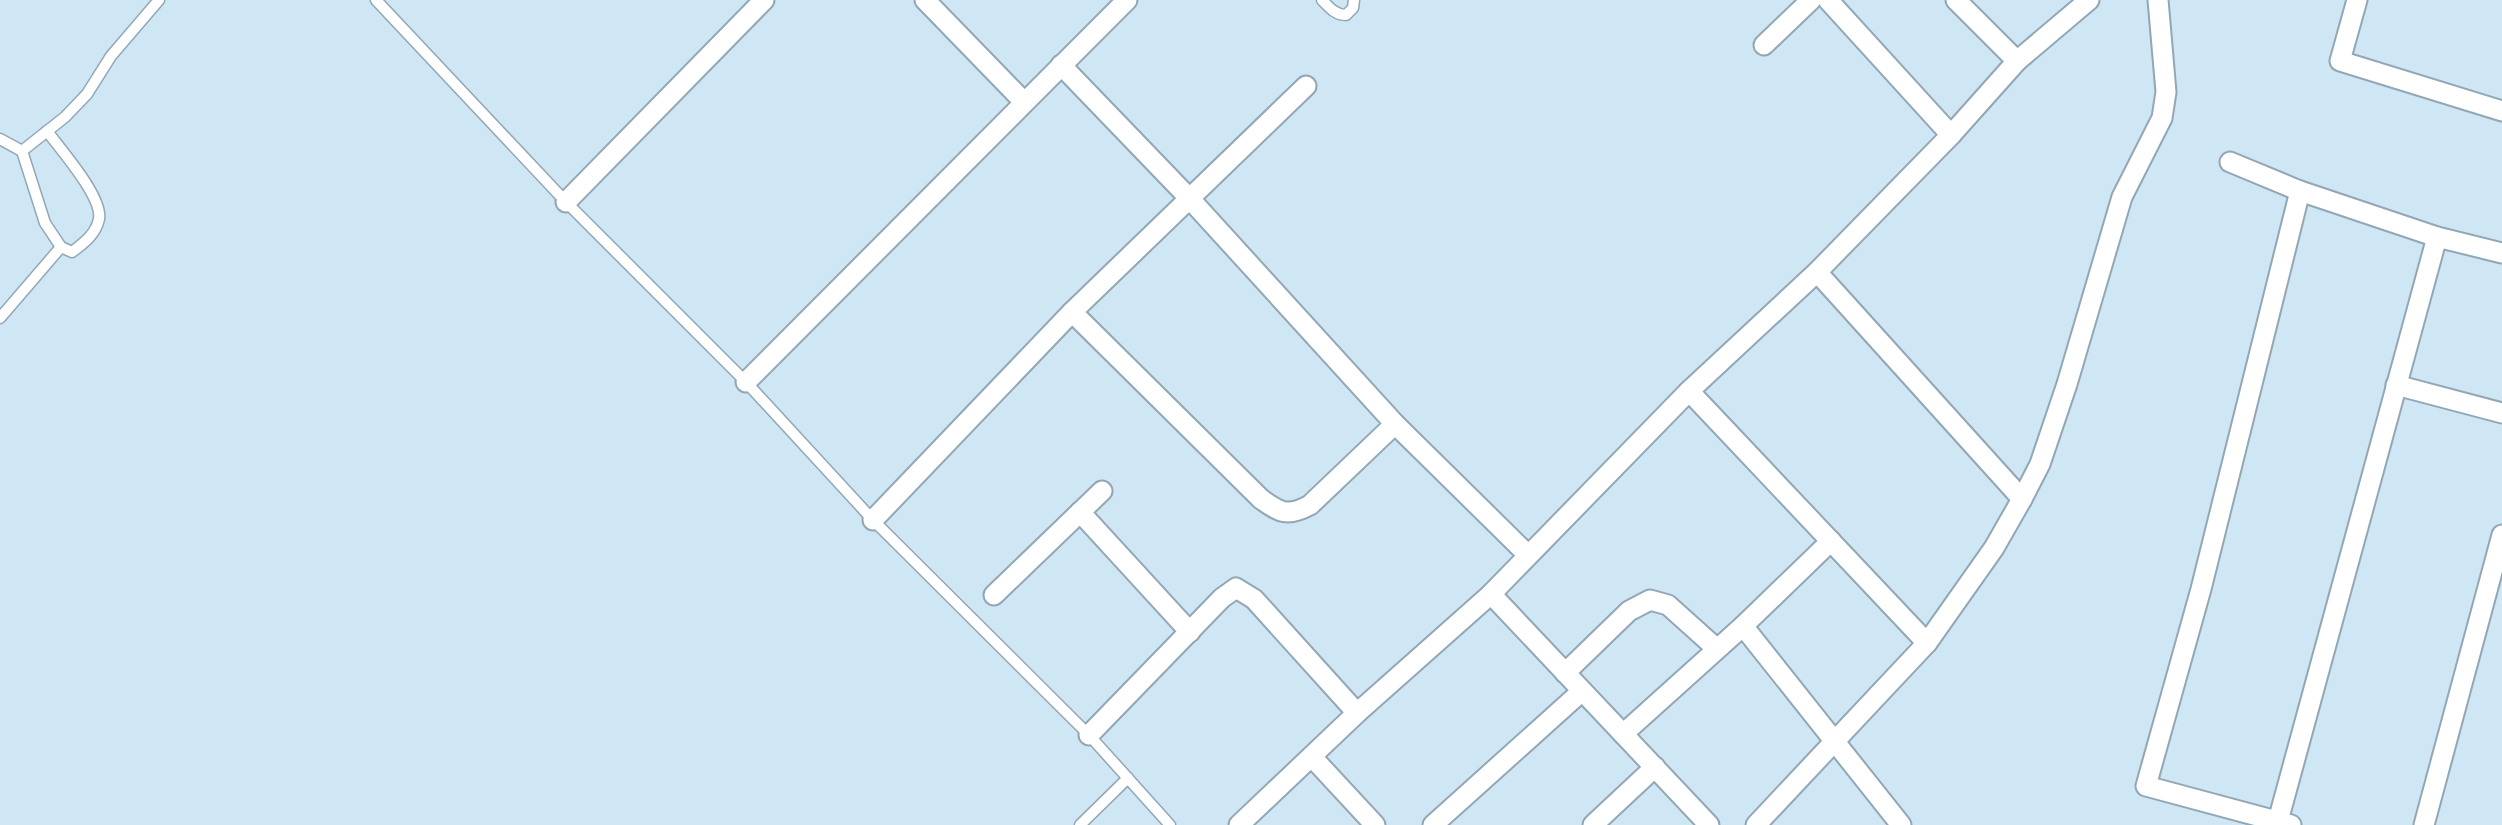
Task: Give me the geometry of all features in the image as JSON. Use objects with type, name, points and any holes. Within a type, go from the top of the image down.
[{"type":"street","points":[[566,202],[764,0]]},
{"type":"street","points":[[925,0],[1024,102]]},
{"type":"street","points":[[746,382],[1127,0]]},
{"type":"street","points":[[1764,45],[1811,0]]},
{"type":"street","points":[[1828,0],[1951,135]]},
{"type":"street","points":[[1956,0],[2017,61]]},
{"type":"street","points":[[1239,825],[1357,713],[1491,594],[1689,391],[1817,271],[1951,135],[2017,61],[2089,0]]},
{"type":"street","points":[[1756,825],[1927,643],[1994,548],[2040,464],[2067,384],[2122,197],[2162,118],[2166,92],[2158,0]]},
{"type":"street","points":[[2357,0],[2340,61],[2502,111]]},
{"type":"street","points":[[1061,65],[1190,199],[1395,424],[1528,555]]},
{"type":"street","points":[[873,520],[1072,312],[1306,86]]},
{"type":"street","points":[[2230,162],[2300,191],[2437,237],[2502,253]]},
{"type":"street","points":[[2300,191],[2201,589],[2146,786],[2285,823],[2396,385],[2437,237]]},
{"type":"street","points":[[1817,271],[2022,499]]},
{"type":"street","points":[[1072,312],[1261,499],[1278,512],[1296,513],[1310,505],[1395,424]]},
{"type":"street","points":[[2396,385],[2502,412]]},
{"type":"street","points":[[1689,391],[1927,643]]},
{"type":"street","points":[[995,595],[1102,491]]},
{"type":"street","points":[[1080,512],[1189,632]]},
{"type":"street","points":[[2424,825],[2502,535]]},
{"type":"street","points":[[1623,734],[1743,626],[1830,541]]},
{"type":"street","points":[[1089,735],[1236,587],[1254,599],[1357,713]]},
{"type":"street","points":[[1491,594],[1709,825]]},
{"type":"street","points":[[1565,673],[1629,611],[1650,600],[1668,605],[1717,649]]},
{"type":"street","points":[[1743,626],[1901,825]]},
{"type":"street","points":[[1433,825],[1582,691]]},
{"type":"street","points":[[1312,757],[1375,825]]},
{"type":"street","points":[[1593,825],[1655,768]]},
{"type":"lane","points":[[22,151],[65,117],[87,94],[111,56],[159,0]]},
{"type":"lane","points":[[376,0],[566,202],[746,382],[873,520],[1089,735],[1170,825]]},
{"type":"lane","points":[[1322,0],[1341,15],[1346,15],[1353,8],[1354,0]]},
{"type":"lane","points":[[0,139],[22,151],[46,223],[61,247],[72,252],[92,236],[100,217],[96,198],[47,131]]},
{"type":"lane","points":[[0,317],[61,247]]},
{"type":"lane","points":[[1080,825],[1128,778]]}]
